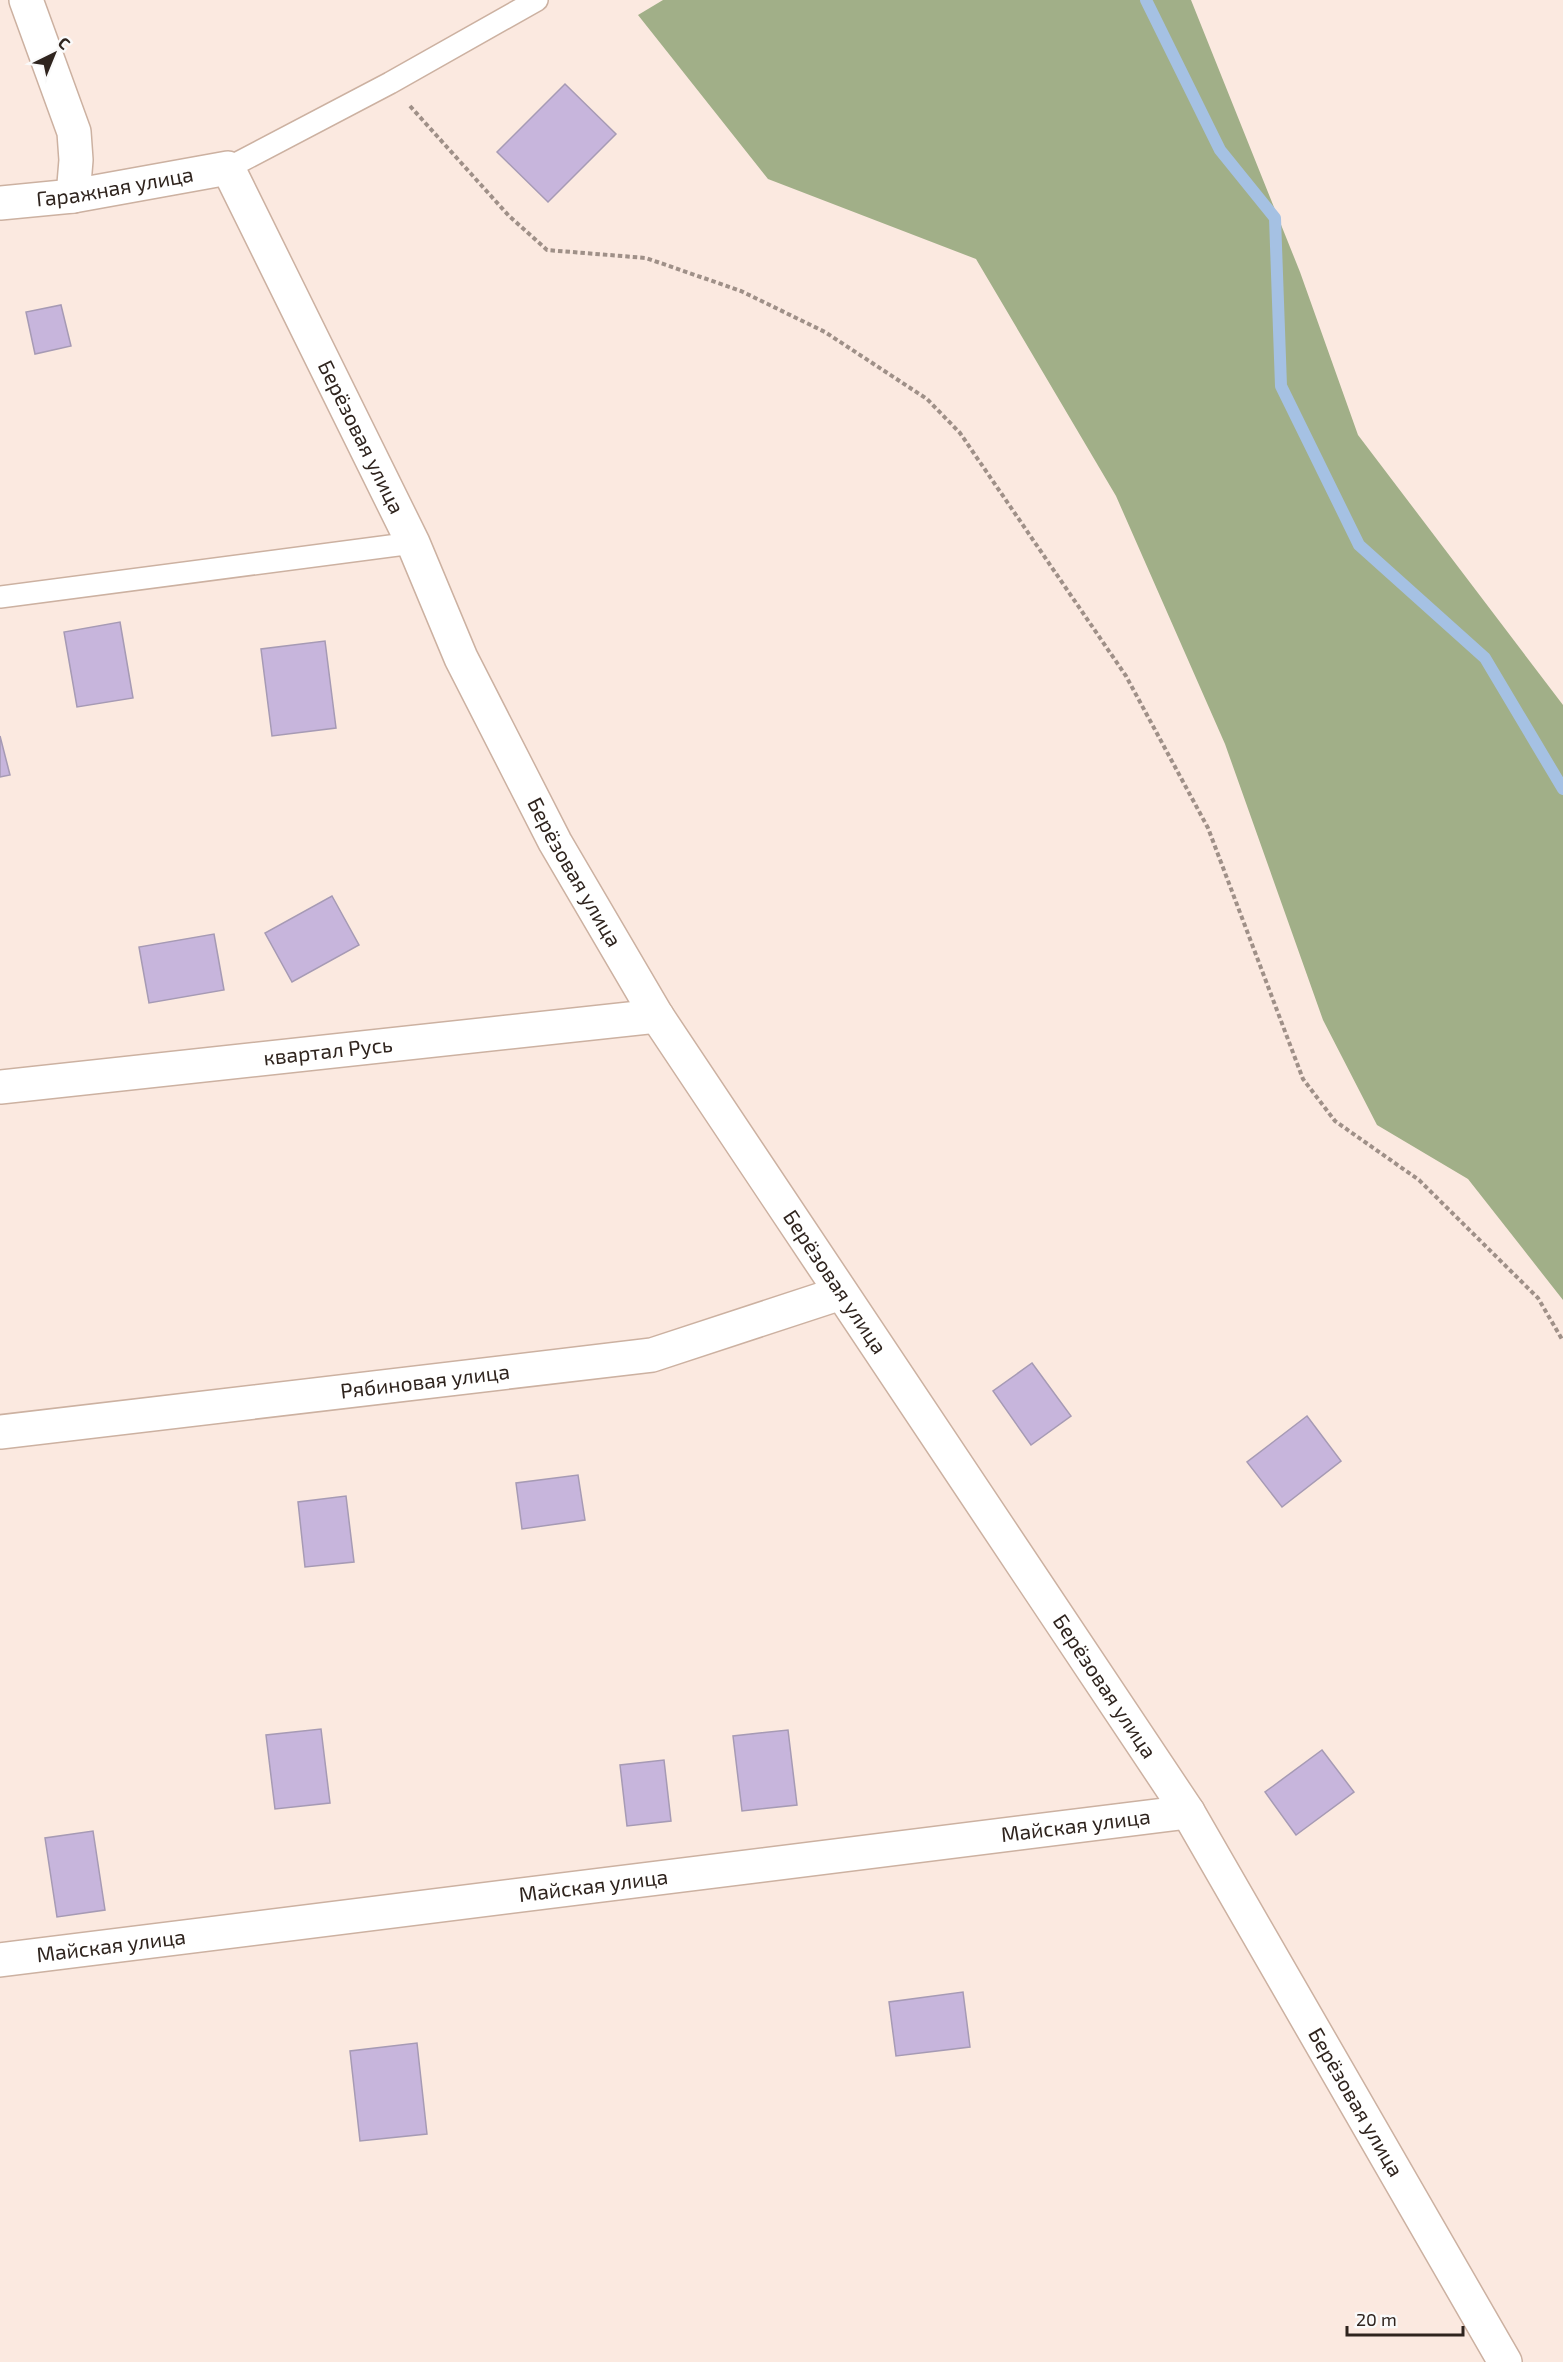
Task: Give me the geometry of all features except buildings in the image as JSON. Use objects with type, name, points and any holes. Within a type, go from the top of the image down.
[{"type":"street","points":[[26,0],[75,132],[76,160],[73,196]]},
{"type":"street","name":"Гаражная улица","points":[[0,203],[73,196],[228,168]]},
{"type":"street","name":"Берёзовая улица","points":[[228,168],[414,543],[461,658],[555,842],[657,1016],[1188,1812],[1505,2362]]},
{"type":"street","name":"квартал Русь","points":[[0,1087],[657,1016]]},
{"type":"street","name":"Рябиновая улица","points":[[0,1432],[652,1355],[841,1293]]},
{"type":"street","name":"Майская улица","points":[[0,1960],[1188,1812]]},
{"type":"lane","points":[[228,168],[390,83],[537,0]]},
{"type":"lane","points":[[0,597],[414,543]]},
{"type":"path","points":[[390,83],[509,216],[548,250],[646,258],[741,291],[834,338],[927,399],[960,433],[1126,676],[1202,818],[1303,1079],[1335,1121],[1419,1180],[1538,1298],[1563,1341]]},
{"type":"green space","points":[[663,0],[1191,0],[1300,272],[1358,435],[1563,705],[1563,1300],[1468,1179],[1377,1125],[1323,1020],[1225,744],[1116,496],[976,259],[768,179],[638,15]]},
{"type":"waterway","points":[[1146,0],[1220,150],[1275,218],[1281,386],[1359,545],[1485,658],[1563,789]]}]
